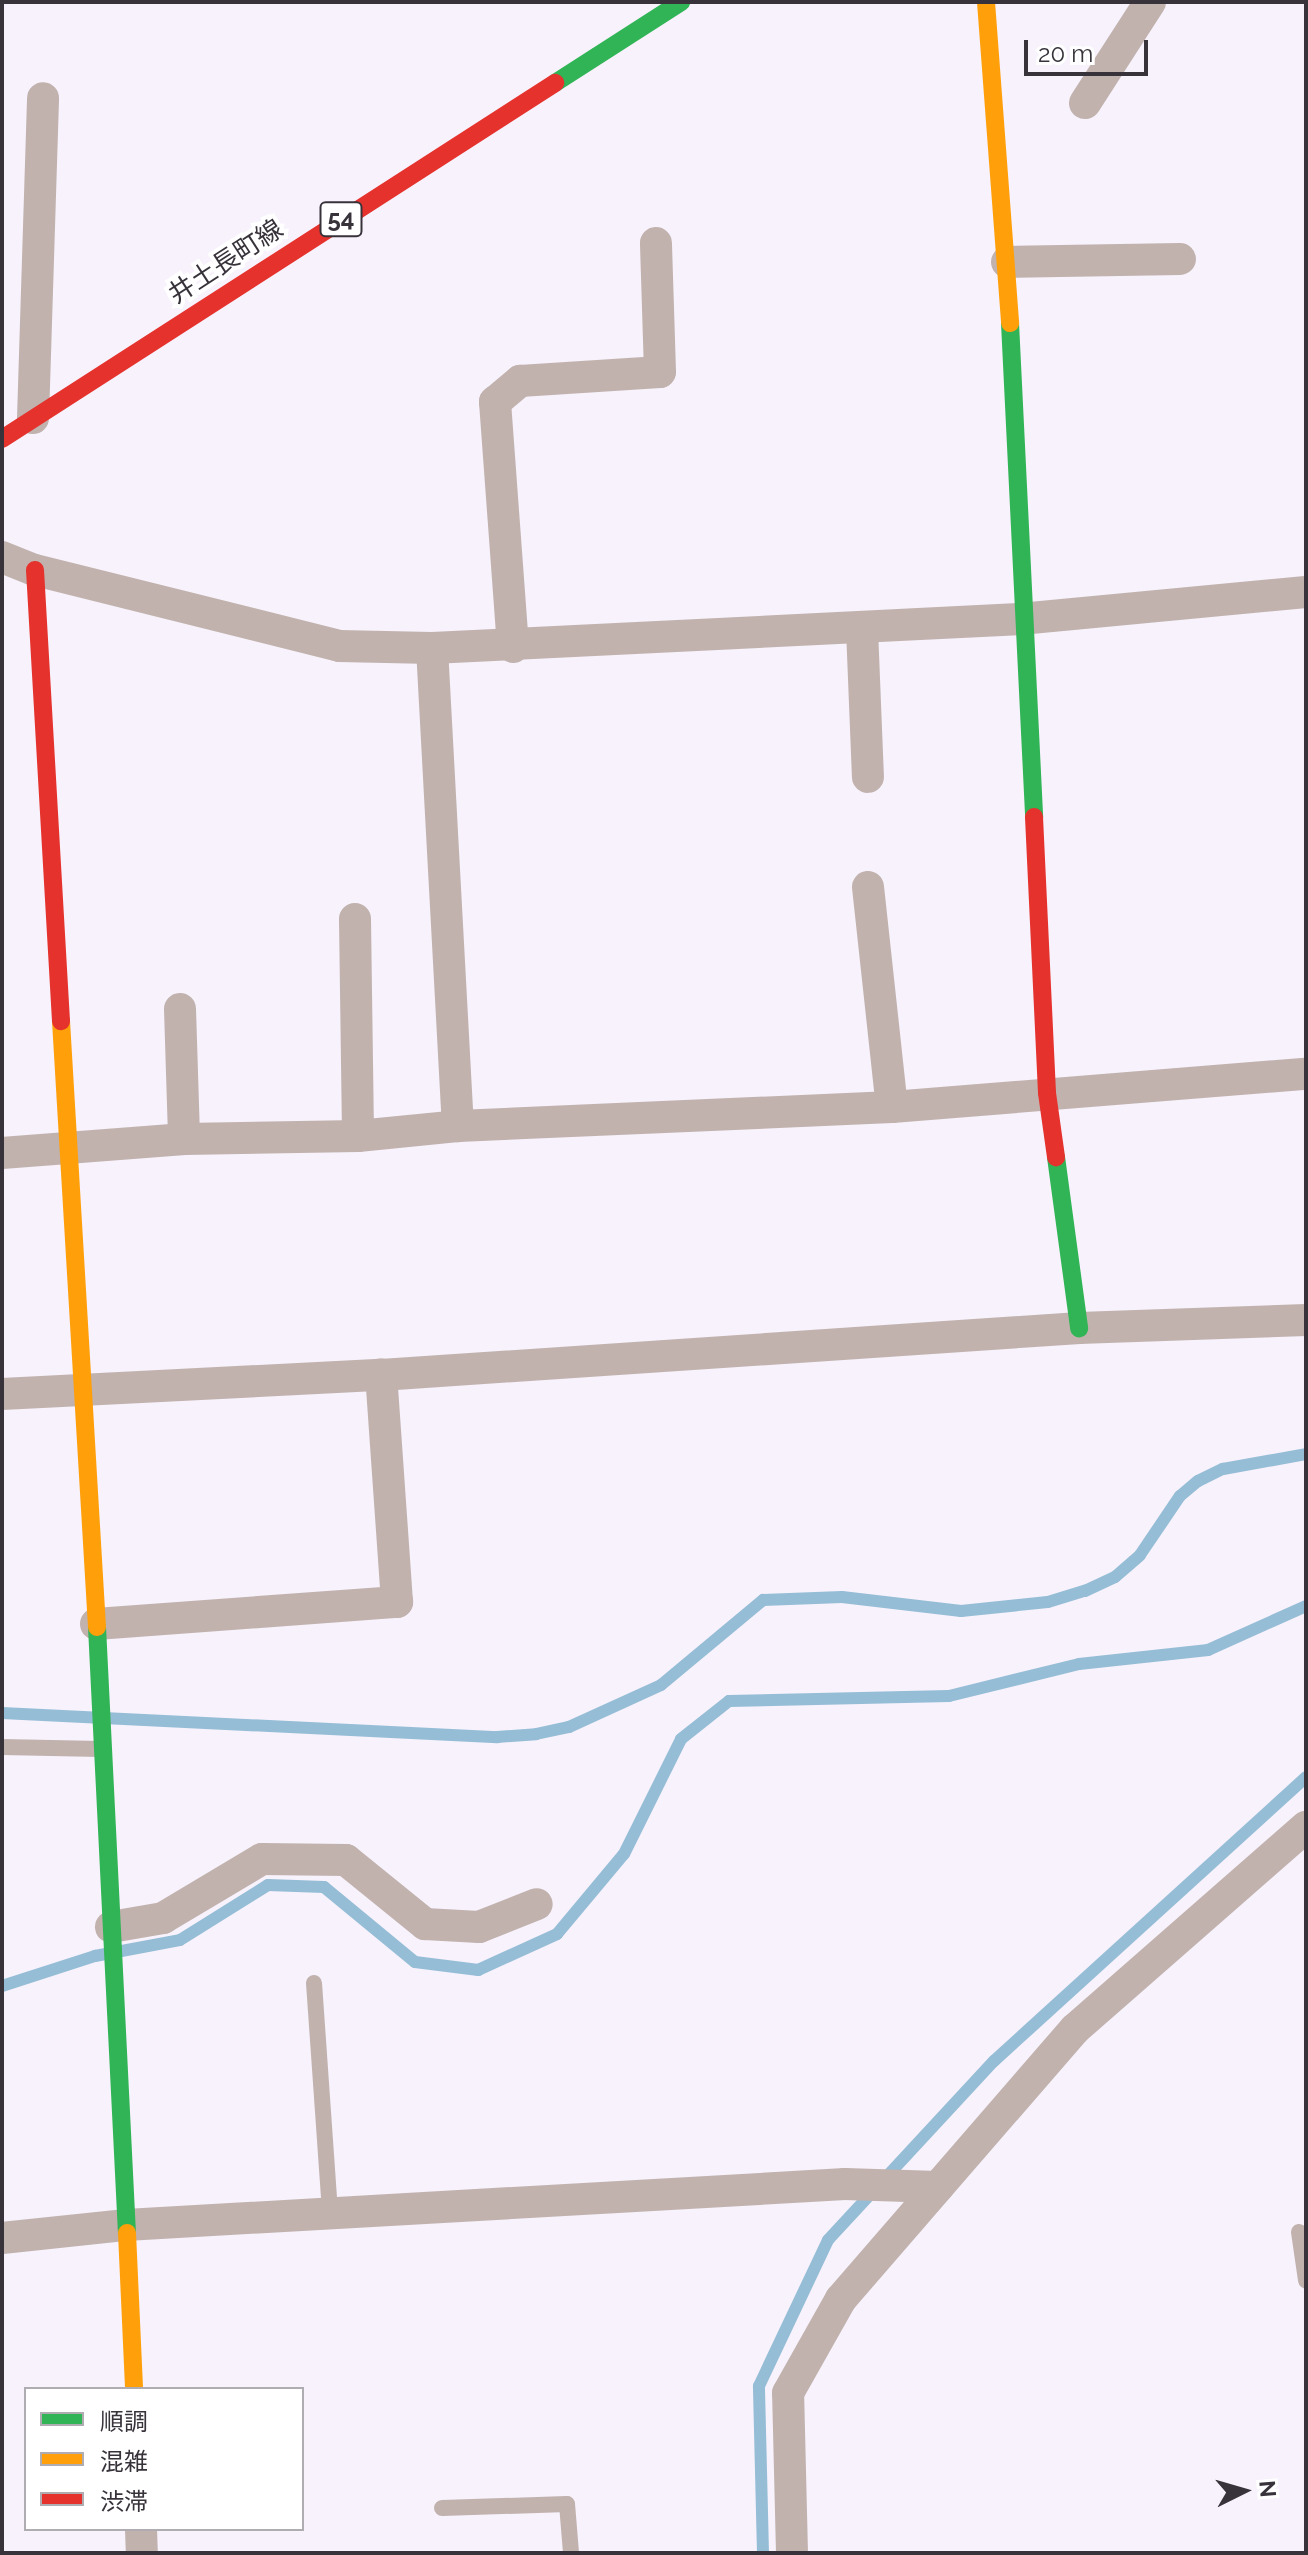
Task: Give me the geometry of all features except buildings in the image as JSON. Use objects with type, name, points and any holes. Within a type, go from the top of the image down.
[{"type":"street","name":"井土長町線","points":[[2,439],[681,2]]},
{"type":"street","points":[[986,2],[1007,262],[1020,619],[1047,1093],[1079,1328]]},
{"type":"street","points":[[1085,103],[1150,2]]},
{"type":"street","points":[[33,418],[43,98]]},
{"type":"street","points":[[513,647],[495,402],[520,381],[660,372],[656,243]]},
{"type":"street","points":[[1007,262],[1180,259]]},
{"type":"street","points":[[2,557],[35,570],[339,646],[513,647],[862,629],[1020,619],[1306,592]]},
{"type":"street","points":[[35,570],[104,1749],[134,2387]]},
{"type":"street","points":[[862,629],[868,777]]},
{"type":"street","points":[[432,648],[458,1126]]},
{"type":"street","points":[[868,887],[892,1107]]},
{"type":"street","points":[[355,919],[358,1136]]},
{"type":"street","points":[[180,1009],[184,1139]]},
{"type":"street","points":[[2,1153],[184,1139],[358,1136],[458,1126],[892,1107],[1306,1074]]},
{"type":"street","points":[[2,1394],[381,1375],[1079,1328],[1306,1320]]},
{"type":"street","points":[[96,1624],[397,1602],[381,1375]]},
{"type":"street","points":[[792,2553],[788,2393],[841,2299],[923,2186],[1075,2029],[1306,1827]]},
{"type":"street","points":[[113,1945],[262,1859],[346,1860],[425,1924],[479,1927],[537,1904]]},
{"type":"street","points":[[2,2238],[126,2225],[330,2213],[845,2184],[923,2186]]},
{"type":"street","points":[[141,2531],[142,2553]]},
{"type":"lane","points":[[2,1747],[104,1749]]},
{"type":"lane","points":[[314,1983],[330,2213]]},
{"type":"lane","points":[[1299,2232],[1306,2280]]},
{"type":"lane","points":[[442,2508],[567,2504],[571,2553]]},
{"type":"waterway","points":[[2,1713],[497,1737],[536,1734],[569,1727],[661,1685],[763,1600],[842,1597],[961,1611],[1048,1602],[1085,1591],[1115,1577],[1140,1555],[1180,1496],[1198,1481],[1223,1469],[1306,1454]]},
{"type":"waterway","points":[[2,1986],[95,1956],[180,1940],[268,1885],[324,1887],[415,1962],[478,1970],[557,1934],[624,1854],[681,1739],[729,1701],[949,1696],[1079,1664],[1208,1650],[1306,1606]]},
{"type":"waterway","points":[[763,2553],[759,2386],[828,2240],[994,2061],[1306,1777]]},
{"type":"traffic: fast","points":[[555,83],[681,2]]},
{"type":"traffic: fast","points":[[1010,323],[1034,817]]},
{"type":"traffic: fast","points":[[1056,1157],[1079,1328]]},
{"type":"traffic: fast","points":[[97,1627],[127,2233]]},
{"type":"traffic: slow","points":[[986,2],[1010,323]]},
{"type":"traffic: slow","points":[[61,1021],[97,1627]]},
{"type":"traffic: slow","points":[[127,2233],[134,2387]]},
{"type":"traffic: jam","points":[[2,439],[555,83]]},
{"type":"traffic: jam","points":[[35,570],[61,1021]]},
{"type":"traffic: jam","points":[[1034,817],[1047,1093],[1056,1157]]}]
